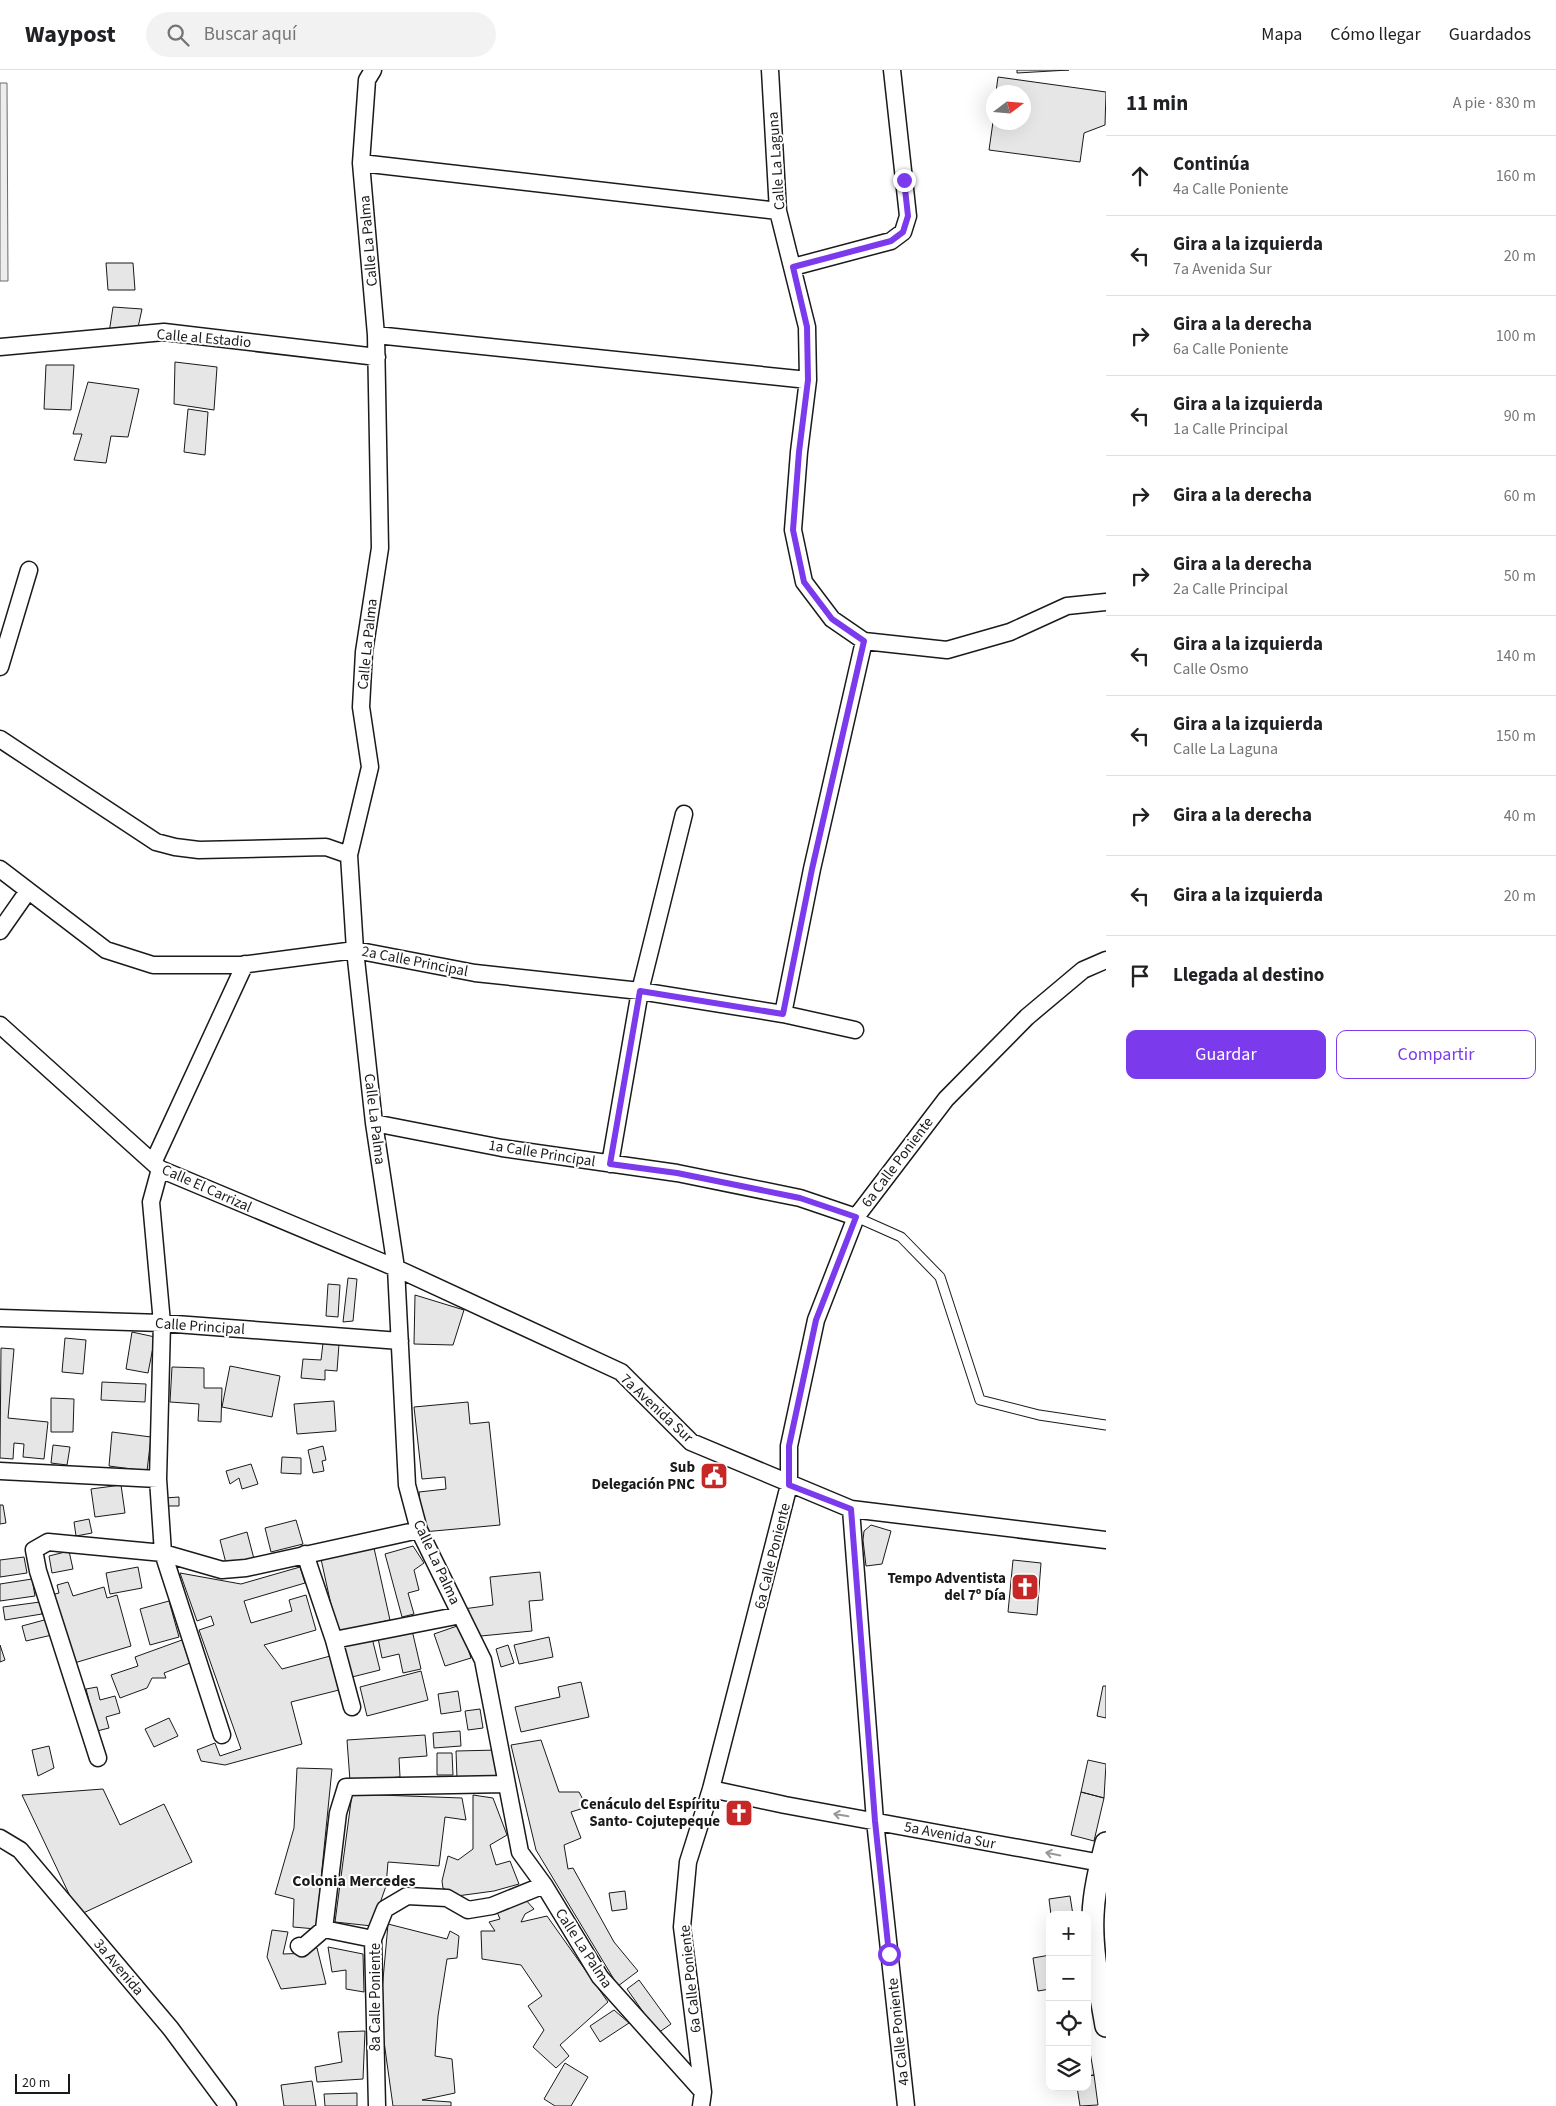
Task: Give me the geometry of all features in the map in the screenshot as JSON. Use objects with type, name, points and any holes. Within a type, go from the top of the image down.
[{"type":"street","name":"Calle La Palma","points":[[373,70],[367,80],[361,163],[376,335],[380,548],[364,652],[361,707],[370,767],[348,855],[355,950],[374,1123],[396,1268],[407,1485],[419,1530],[483,1660],[520,1852],[544,1885],[600,1977],[702,2099]]},
{"type":"street","name":"Calle La Laguna","points":[[770,70],[778,211],[807,327],[808,380],[799,452],[793,530],[804,582],[832,619],[864,641]]},
{"type":"street","points":[[793,267],[891,241],[903,232],[908,216],[892,70]]},
{"type":"street","points":[[361,163],[778,211]]},
{"type":"street","name":"Calle al Estadio","points":[[0,347],[164,332],[377,357]]},
{"type":"street","points":[[376,335],[808,380]]},
{"type":"street","points":[[0,667],[29,570]]},
{"type":"street","points":[[783,1014],[812,869],[864,641],[947,650],[1010,632],[1067,606],[1106,602]]},
{"type":"street","points":[[0,739],[156,842],[199,850],[326,846],[348,855]]},
{"type":"street","points":[[610,1164],[640,991],[684,814]]},
{"type":"street","name":"2a Calle Principal","points":[[0,869],[106,950],[153,965],[246,964],[355,950],[475,973],[640,991],[783,1014],[855,1030]]},
{"type":"street","points":[[0,930],[28,891]]},
{"type":"street","name":"6a Calle Poniente","points":[[702,2099],[682,1927],[688,1862],[711,1789],[764,1589],[789,1485],[789,1446],[816,1320],[856,1217],[946,1099],[1026,1017],[1083,970],[1106,960]]},
{"type":"street","points":[[222,1735],[163,1553],[158,1479],[162,1323],[151,1202],[157,1166],[246,964]]},
{"type":"street","name":"Calle El Carrizal","points":[[0,1025],[157,1166],[396,1268]]},
{"type":"street","name":"1a Calle Principal","points":[[374,1123],[502,1148],[677,1173],[800,1198],[856,1217]]},
{"type":"street","name":"7a Avenida Sur","points":[[396,1268],[621,1372],[692,1442],[789,1485],[851,1509],[1106,1540]]},
{"type":"street","name":"Calle Principal","points":[[0,1318],[162,1323],[400,1341]]},
{"type":"street","points":[[0,1471],[158,1479]]},
{"type":"street","name":"4a Calle Poniente","points":[[851,1509],[875,1821],[906,2106]]},
{"type":"street","points":[[98,1758],[38,1571],[34,1550],[48,1542],[163,1553],[222,1570],[246,1568],[419,1530]]},
{"type":"street","points":[[305,1554],[334,1640],[352,1707]]},
{"type":"street","points":[[334,1640],[461,1615]]},
{"type":"street","points":[[299,1946],[302,1948],[324,1929],[338,1813],[346,1787],[506,1784]]},
{"type":"street","name":"5a Avenida Sur","points":[[711,1789],[875,1821],[1104,1857]]},
{"type":"street","name":"3a Avenida","points":[[0,1838],[20,1850],[171,2029],[228,2106]]},
{"type":"street","points":[[1104,1857],[1094,1891],[1092,1917],[1095,1963],[1106,2026]]},
{"type":"street","name":"8a Calle Poniente","points":[[377,2106],[373,1939],[385,1909],[407,1896],[447,1898],[468,1910],[492,1906],[544,1885]]},
{"type":"street","points":[[324,1929],[373,1939]]},
{"type":"lane","points":[[856,1217],[901,1237],[940,1277],[980,1400],[1038,1415],[1106,1425]]},
{"type":"shaded area","points":[[0,83],[7,83],[8,281],[0,281]]},
{"type":"building","points":[[1017,70],[1069,70],[1017,73]]},
{"type":"building","points":[[998,77],[1106,92],[1105,125],[1084,133],[1080,162],[989,150],[992,130],[1031,130],[1031,85],[997,85]]},
{"type":"building","points":[[106,263],[133,263],[135,290],[108,290]]},
{"type":"building","points":[[113,307],[142,309],[137,332],[109,333]]},
{"type":"building","points":[[175,362],[217,367],[214,410],[174,404]]},
{"type":"building","points":[[46,365],[74,365],[71,410],[44,409]]},
{"type":"building","points":[[88,382],[139,389],[128,437],[111,436],[106,463],[74,460],[82,434],[73,434]]},
{"type":"building","points":[[188,409],[208,412],[205,455],[184,452]]},
{"type":"building","points":[[348,1278],[357,1279],[353,1321],[343,1322]]},
{"type":"building","points":[[328,1284],[340,1285],[338,1317],[326,1316]]},
{"type":"building","points":[[415,1295],[464,1310],[453,1345],[414,1344]]},
{"type":"building","points":[[132,1332],[155,1337],[148,1373],[126,1369]]},
{"type":"building","points":[[65,1338],[86,1340],[83,1374],[62,1372]]},
{"type":"building","points":[[323,1343],[339,1344],[337,1371],[325,1370],[325,1380],[301,1378],[303,1359],[321,1360]]},
{"type":"building","points":[[1,1348],[14,1349],[8,1418],[48,1422],[44,1459],[23,1457],[24,1444],[14,1443],[13,1459],[0,1458]]},
{"type":"building","points":[[230,1366],[280,1376],[272,1417],[222,1407]]},
{"type":"building","points":[[172,1367],[204,1368],[204,1388],[222,1388],[221,1422],[198,1421],[199,1404],[170,1402]]},
{"type":"building","points":[[102,1382],[146,1384],[145,1402],[101,1400]]},
{"type":"building","points":[[51,1398],[74,1399],[73,1432],[51,1432]]},
{"type":"building","points":[[334,1401],[336,1431],[297,1434],[294,1404]]},
{"type":"building","points":[[468,1402],[470,1424],[489,1422],[500,1525],[423,1532],[419,1492],[446,1489],[445,1477],[422,1479],[414,1407]]},
{"type":"building","points":[[112,1432],[151,1437],[147,1471],[109,1466]]},
{"type":"building","points":[[53,1445],[70,1447],[67,1465],[51,1463]]},
{"type":"building","points":[[323,1446],[326,1460],[322,1461],[324,1471],[313,1473],[308,1450]]},
{"type":"building","points":[[282,1457],[301,1458],[301,1474],[281,1473]]},
{"type":"building","points":[[251,1464],[258,1484],[242,1489],[239,1478],[230,1484],[226,1471]]},
{"type":"building","points":[[121,1485],[125,1513],[95,1517],[91,1489]]},
{"type":"building","points":[[179,1497],[179,1506],[166,1506],[165,1498]]},
{"type":"building","points":[[0,1505],[3,1505],[6,1523],[0,1524]]},
{"type":"building","points":[[89,1519],[92,1533],[76,1536],[74,1522]]},
{"type":"building","points":[[296,1520],[303,1544],[271,1552],[265,1528]]},
{"type":"building","points":[[871,1525],[891,1531],[882,1564],[866,1566],[863,1540],[864,1531]]},
{"type":"building","points":[[247,1532],[254,1559],[227,1567],[220,1540]]},
{"type":"building","points":[[413,1546],[424,1563],[414,1570],[419,1590],[408,1593],[414,1614],[402,1617],[385,1554]]},
{"type":"building","points":[[374,1548],[390,1620],[337,1632],[321,1559]]},
{"type":"building","points":[[69,1551],[73,1569],[52,1573],[49,1556]]},
{"type":"building","points":[[24,1557],[27,1573],[0,1577],[0,1560]]},
{"type":"building","name":"Tempo Adventista del 7º Día","points":[[1013,1560],[1041,1563],[1037,1615],[1008,1612]]},
{"type":"building","points":[[138,1567],[142,1588],[110,1594],[106,1573]]},
{"type":"building","points":[[300,1567],[305,1583],[244,1601],[251,1623],[292,1611],[289,1600],[306,1595],[316,1630],[264,1645],[282,1669],[334,1655],[343,1689],[291,1702],[302,1744],[225,1765],[201,1761],[197,1750],[215,1743],[220,1756],[241,1749],[199,1630],[214,1625],[211,1616],[197,1621],[180,1573],[241,1584]]},
{"type":"building","points":[[540,1572],[543,1600],[529,1601],[532,1631],[481,1636],[463,1609],[493,1605],[490,1577]]},
{"type":"building","points":[[32,1579],[35,1596],[0,1601],[0,1584]]},
{"type":"building","points":[[68,1582],[73,1596],[104,1587],[107,1598],[117,1595],[131,1646],[71,1664],[51,1595],[59,1593],[57,1585]]},
{"type":"building","points":[[169,1601],[179,1637],[150,1645],[140,1609]]},
{"type":"building","points":[[40,1602],[42,1614],[5,1620],[3,1607]]},
{"type":"building","points":[[48,1619],[52,1635],[26,1641],[22,1626]]},
{"type":"building","points":[[460,1625],[471,1658],[445,1666],[434,1634]]},
{"type":"building","points":[[412,1630],[421,1669],[403,1673],[399,1654],[382,1658],[378,1638]]},
{"type":"building","points":[[549,1637],[553,1657],[519,1664],[514,1645]]},
{"type":"building","points":[[372,1638],[380,1670],[348,1678],[341,1646]]},
{"type":"building","points":[[182,1640],[190,1663],[164,1673],[166,1678],[152,1678],[147,1688],[120,1698],[111,1675],[138,1666],[135,1657]]},
{"type":"building","points":[[0,1645],[5,1660],[0,1662]]},
{"type":"building","points":[[508,1645],[514,1663],[501,1667],[496,1649]]},
{"type":"building","points":[[421,1671],[428,1700],[367,1716],[360,1687]]},
{"type":"building","points":[[581,1682],[589,1717],[521,1732],[515,1707],[560,1697],[558,1687]]},
{"type":"building","points":[[1103,1686],[1106,1686],[1106,1718],[1097,1716]]},
{"type":"building","points":[[97,1687],[100,1700],[115,1696],[120,1713],[106,1717],[109,1728],[97,1731],[86,1689]]},
{"type":"building","points":[[458,1691],[461,1711],[441,1714],[438,1694]]},
{"type":"building","points":[[480,1709],[483,1728],[468,1730],[465,1711]]},
{"type":"building","points":[[169,1718],[178,1736],[154,1747],[145,1729]]},
{"type":"building","points":[[460,1731],[461,1746],[434,1748],[433,1733]]},
{"type":"building","points":[[425,1735],[427,1756],[399,1758],[400,1777],[350,1781],[347,1740]]},
{"type":"building","points":[[541,1740],[559,1792],[579,1792],[587,1807],[571,1812],[581,1838],[564,1845],[568,1869],[573,1868],[614,1942],[638,1971],[618,1986],[536,1850],[511,1745]]},
{"type":"building","points":[[49,1746],[54,1768],[38,1776],[32,1750]]},
{"type":"building","points":[[498,1750],[499,1777],[457,1779],[456,1751]]},
{"type":"building","points":[[437,1753],[452,1753],[453,1775],[437,1775]]},
{"type":"building","points":[[1088,1760],[1106,1764],[1104,1798],[1081,1792]]},
{"type":"building","points":[[297,1768],[332,1769],[316,1929],[293,1927],[294,1899],[275,1894],[294,1828]]},
{"type":"building","points":[[103,1789],[120,1825],[164,1804],[192,1862],[79,1915],[22,1795]]},
{"type":"building","points":[[1081,1792],[1104,1798],[1094,1841],[1071,1835]]},
{"type":"building","points":[[352,1794],[462,1798],[466,1820],[445,1817],[439,1866],[388,1862],[386,1886],[372,1926],[335,1922]]},
{"type":"building","points":[[473,1795],[493,1798],[507,1835],[490,1845],[496,1865],[510,1861],[519,1884],[494,1891],[457,1896],[443,1888],[442,1881],[448,1856],[458,1860],[473,1849]]},
{"type":"building","points":[[625,1891],[627,1909],[612,1911],[609,1893]]},
{"type":"building","points":[[1070,1896],[1072,1911],[1050,1911],[1049,1899]]},
{"type":"building","points":[[524,1898],[534,1909],[525,1914],[521,1922],[547,1916],[608,2002],[560,2045],[569,2056],[556,2068],[533,2047],[544,2030],[528,2006],[542,1996],[521,1965],[482,1959],[481,1931],[495,1931],[489,1922],[500,1919],[497,1912]]},
{"type":"building","points":[[388,1924],[447,1939],[450,1931],[459,1936],[457,1958],[447,1959],[438,2016],[435,2056],[452,2059],[455,2093],[422,2100],[451,2102],[451,2106],[393,2106],[380,2013]]},
{"type":"building","points":[[272,1930],[288,1932],[283,1954],[310,1953],[312,1947],[317,1948],[326,1984],[281,1989],[267,1957]]},
{"type":"building","points":[[328,1947],[363,1954],[364,1992],[346,1989],[346,1970],[332,1972]]},
{"type":"building","points":[[1046,1956],[1046,1990],[1038,1991],[1033,1958]]},
{"type":"building","points":[[639,1980],[671,2024],[658,2033],[627,1989]]},
{"type":"building","points":[[614,2010],[629,2023],[600,2042],[590,2026]]},
{"type":"building","points":[[365,2031],[363,2079],[317,2082],[315,2067],[342,2062],[338,2032]]},
{"type":"building","points":[[1091,2058],[1094,2075],[1091,2075]]},
{"type":"building","points":[[565,2063],[588,2077],[571,2106],[555,2106],[544,2099]]},
{"type":"building","points":[[1091,2075],[1094,2075],[1098,2105],[1080,2106],[1078,2091],[1091,2091]]},
{"type":"building","points":[[312,2081],[316,2106],[284,2106],[281,2085]]},
{"type":"building","points":[[357,2093],[357,2106],[325,2106],[324,2094]]},
{"type":"place","name":"Sub Delegación PNC","points":[[714,1476]]},
{"type":"place","name":"Tempo Adventista del 7º Día","points":[[1025,1587]]},
{"type":"place","name":"Cenáculo del Espíritu Santo- Cojutepeque","points":[[739,1813]]},
{"type":"district","name":"Colonia Mercedes","points":[[354,1880]]},
{"type":"route","points":[[889,1954],[875,1821],[851,1509],[789,1485],[789,1446],[816,1320],[856,1217],[800,1198],[677,1173],[610,1164],[640,991],[783,1014],[812,869],[864,641],[832,619],[804,582],[793,530],[799,452],[808,380],[807,327],[793,267],[891,241],[903,232],[908,216],[904,180]]}]
